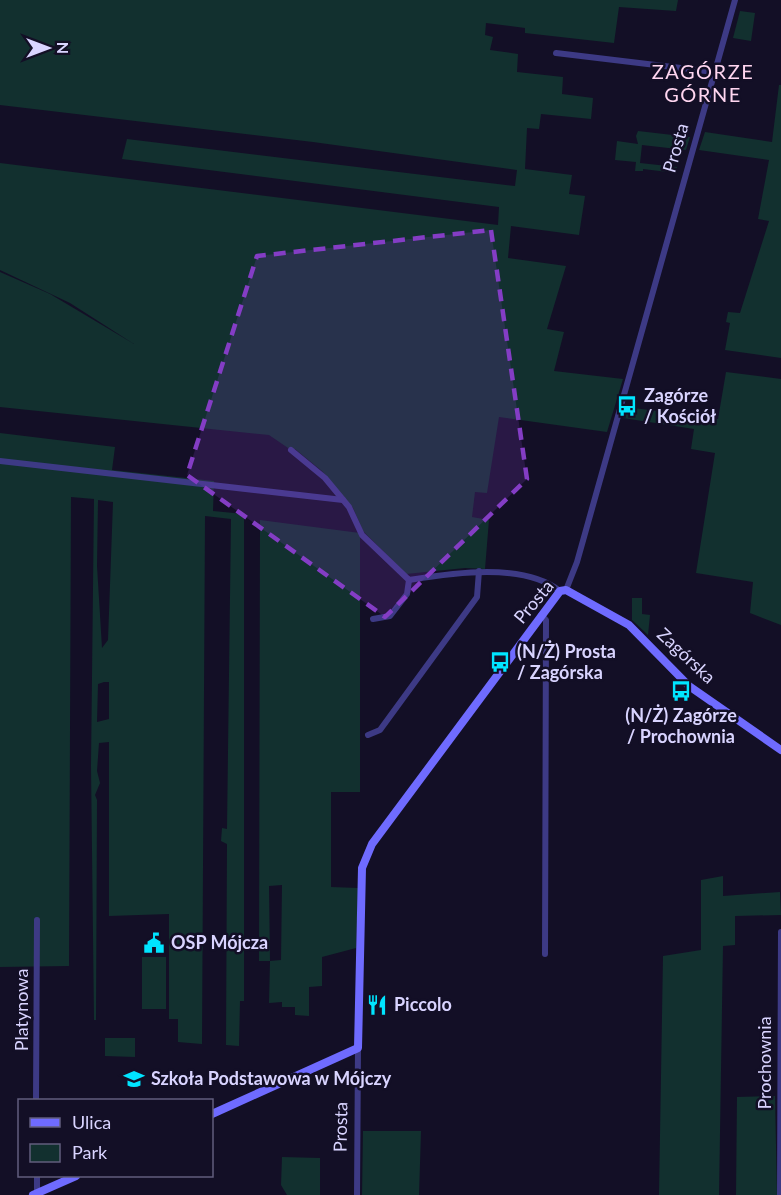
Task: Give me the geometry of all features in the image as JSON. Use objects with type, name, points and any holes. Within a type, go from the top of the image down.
[{"type":"street","name":"Prosta","points":[[357,1195],[361,896],[365,857],[372,844],[541,615],[563,590],[577,561],[735,0]]},
{"type":"street","points":[[556,53],[714,72]]},
{"type":"street","points":[[291,450],[325,478],[343,500],[362,535],[409,580]]},
{"type":"street","points":[[0,461],[343,500]]},
{"type":"street","points":[[409,580],[479,571],[543,581],[563,590]]},
{"type":"street","points":[[368,735],[380,730],[472,603],[479,589],[479,571]]},
{"type":"street","points":[[373,619],[390,616],[407,594],[409,580]]},
{"type":"street","name":"Zagórska","points":[[563,590],[628,625],[684,681],[781,750]]},
{"type":"street","points":[[541,615],[546,620],[545,954]]},
{"type":"street","name":"Platynowa","points":[[36,1099],[37,920]]},
{"type":"street","name":"Prochownia","points":[[780,1195],[781,932]]},
{"type":"street","points":[[213,1114],[358,1048]]},
{"type":"street","points":[[35,1194],[37,1177]]},
{"type":"street","points":[[35,1194],[74,1177]]},
{"type":"highlighted area","points":[[491,230],[527,479],[385,617],[187,475],[257,256]]},
{"type":"green space","points":[[0,0],[678,0],[676,11],[619,7],[614,43],[525,33],[525,28],[486,23],[485,35],[493,37],[490,50],[518,54],[517,72],[563,77],[562,94],[593,98],[591,119],[541,114],[539,129],[527,128],[525,169],[572,175],[569,194],[585,196],[579,235],[511,226],[508,258],[566,266],[547,329],[564,332],[554,371],[623,379],[607,432],[499,417],[487,493],[475,492],[472,517],[489,520],[485,569],[465,568],[406,574],[363,531],[353,508],[322,471],[295,449],[291,450],[269,435],[0,407],[0,272],[50,294],[134,344],[70,303],[0,270],[0,163],[498,225],[499,207],[122,159],[127,139],[515,186],[517,170],[313,142],[0,105]]},
{"type":"green space","points":[[740,11],[755,13],[751,41],[733,38]]},
{"type":"green space","points":[[779,85],[781,85],[781,358],[725,350],[730,323],[726,322],[728,312],[740,313],[769,221],[758,219],[769,160],[699,150],[705,132],[772,142]]},
{"type":"green space","points":[[638,131],[690,137],[686,150],[642,145],[640,163],[677,167],[676,173],[643,169],[643,171],[635,171],[636,162],[615,160],[617,141],[638,144],[636,136]]},
{"type":"green space","points":[[726,372],[781,379],[781,625],[750,613],[753,582],[696,573],[715,453],[691,449],[694,429],[623,418],[626,407],[718,419]]},
{"type":"green space","points":[[0,433],[115,447],[112,470],[214,481],[213,511],[244,514],[244,1001],[240,1001],[239,1046],[226,1045],[227,844],[221,841],[222,828],[227,829],[231,519],[205,516],[202,1044],[178,1042],[178,1019],[169,1019],[169,914],[109,916],[109,742],[99,743],[97,771],[100,783],[95,795],[97,800],[96,1020],[94,1020],[91,766],[94,499],[71,497],[69,966],[0,967]],"holes":[[[98,500],[113,502],[108,640],[102,648],[97,566]],[[109,682],[109,719],[97,722],[98,684]]]},
{"type":"green space","points":[[260,520],[360,533],[360,792],[331,792],[331,887],[358,888],[356,948],[322,957],[322,986],[309,987],[309,1016],[295,1015],[295,1007],[282,1007],[282,1002],[269,1003],[270,961],[259,961]],"holes":[[[282,885],[281,960],[270,961],[269,886]]]},
{"type":"green space","points":[[632,598],[642,598],[642,614],[650,615],[648,635],[632,620]]},
{"type":"green space","points":[[723,876],[723,896],[780,892],[781,915],[735,916],[735,945],[723,946],[719,1195],[659,1195],[663,956],[701,950],[701,880]]},
{"type":"green space","points":[[142,957],[166,957],[166,1009],[142,1009]]},
{"type":"green space","points":[[105,1038],[135,1038],[135,1057],[105,1056]]},
{"type":"green space","points":[[775,1096],[777,1195],[736,1195],[737,1097]]},
{"type":"green space","points":[[363,1131],[421,1131],[419,1195],[362,1195]]},
{"type":"green space","points":[[282,1157],[320,1158],[320,1195],[287,1195],[281,1185]]},
{"type":"place","name":"Zagórze / Kościół","points":[[627,406]]},
{"type":"place","name":"(N/Ż) Prosta / Zagórska","points":[[500,662]]},
{"type":"place","name":"(N/Ż) Zagórze / Prochownia","points":[[681,691]]},
{"type":"place","name":"OSP Mójcza","points":[[154,943]]},
{"type":"place","name":"Piccolo","points":[[377,1005]]},
{"type":"place","name":"Szkoła Podstawowa w Mójczy","points":[[134,1079]]},
{"type":"district","name":"ZAGÓRZE GÓRNE","points":[[703,84]]}]
